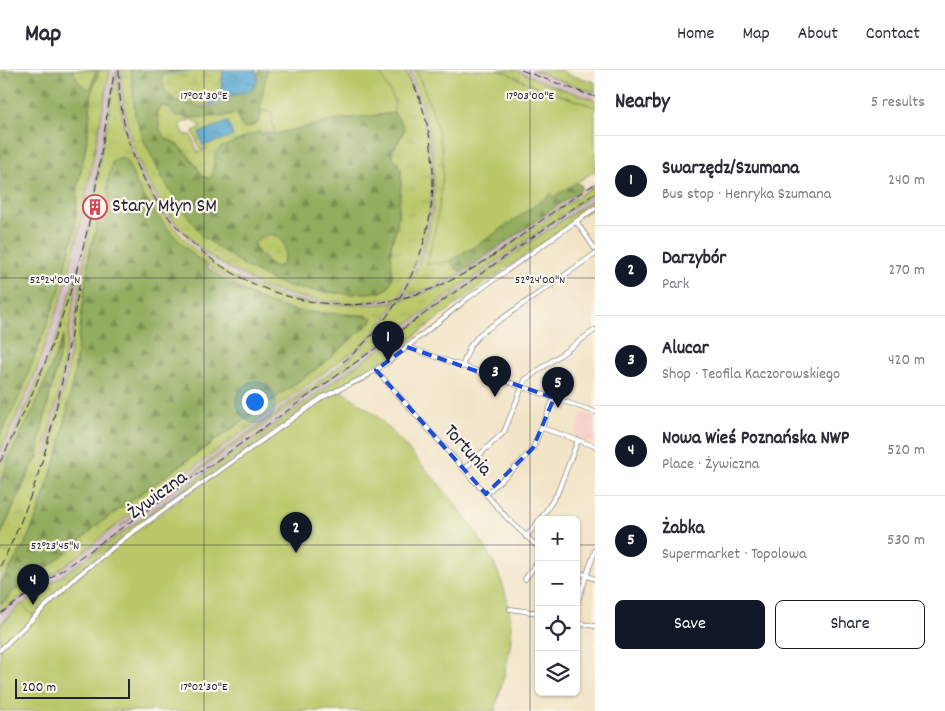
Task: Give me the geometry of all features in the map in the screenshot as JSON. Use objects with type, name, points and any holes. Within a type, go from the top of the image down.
[{"type":"street","name":"Żywiczna","points":[[0,650],[76,577],[121,541],[314,403],[376,370],[468,298],[595,208]]},
{"type":"street","points":[[576,221],[595,250]]},
{"type":"street","points":[[462,367],[471,345],[482,332],[595,254]]},
{"type":"street","points":[[464,470],[501,436],[509,423],[525,380],[536,370],[595,330]]},
{"type":"street","points":[[407,347],[595,412]]},
{"type":"street","name":"Tortunia","points":[[376,370],[464,470],[535,544]]},
{"type":"street","points":[[486,494],[524,458],[536,443],[554,398]]},
{"type":"street","points":[[542,428],[595,446]]},
{"type":"street","points":[[542,516],[557,494],[578,440]]},
{"type":"street","points":[[526,536],[535,525]]},
{"type":"street","points":[[580,594],[595,551]]},
{"type":"street","points":[[525,579],[538,561]]},
{"type":"street","points":[[580,572],[595,579]]},
{"type":"street","points":[[510,609],[535,612]]},
{"type":"street","points":[[580,624],[595,626]]},
{"type":"highlighted area","points":[[407,347],[554,398],[533,448],[486,494],[376,370]]},
{"type":"shaded area","points":[[110,70],[121,70],[126,122],[142,170],[167,213],[205,252],[247,279],[293,296],[346,303],[395,298],[392,303],[354,306],[326,305],[296,300],[247,283],[203,255],[164,215],[138,171],[122,122],[117,73],[100,157],[64,388],[48,452],[47,455],[44,454],[62,377],[79,267],[55,342],[0,467],[0,452],[48,339],[74,255]]},
{"type":"shaded area","points":[[404,70],[409,70],[428,121],[435,170],[434,199],[430,227],[425,247],[409,285],[387,321],[360,350],[147,507],[566,210],[595,192],[595,198],[336,380],[17,609],[0,624],[0,612],[81,554],[126,517],[340,363],[358,348],[385,319],[407,285],[416,265],[427,227],[431,199],[432,162],[428,137],[419,101]]},
{"type":"shaded area","points":[[515,70],[532,70],[595,93],[595,100],[551,85]]},
{"type":"shaded area","points":[[595,182],[595,186],[472,271],[436,290],[401,300],[404,296],[433,287],[463,272]]},
{"type":"shaded area","points":[[582,413],[595,417],[595,444],[574,437]]},
{"type":"green space","points":[[0,70],[99,70],[92,91],[87,140],[78,185],[75,229],[60,289],[20,396],[0,436]]},
{"type":"green space","points":[[72,70],[95,70],[92,87],[87,88],[80,83]]},
{"type":"green space","points":[[99,70],[110,70],[80,227],[64,290],[33,379],[0,452],[0,436],[47,325],[60,289],[75,229],[78,185],[87,140],[92,91]]},
{"type":"green space","points":[[117,70],[120,105],[127,138],[139,170],[154,200],[174,228],[198,252],[226,272],[258,288],[260,285],[210,256],[190,238],[172,218],[157,196],[144,173],[134,149],[127,123],[121,70],[131,70],[135,115],[146,145],[179,204],[276,282],[320,292],[349,294],[381,292],[392,279],[391,245],[397,226],[399,199],[398,162],[393,157],[392,151],[402,136],[403,125],[394,113],[394,99],[378,70],[404,70],[420,106],[429,143],[432,180],[429,217],[419,252],[404,286],[384,318],[358,348],[126,517],[81,554],[0,612],[0,604],[12,593],[57,560],[97,525],[324,363],[371,322],[367,315],[338,315],[297,311],[269,304],[246,292],[189,252],[165,227],[139,190],[125,158],[119,158],[106,190],[110,200],[99,210],[96,231],[90,248],[74,375],[60,447],[38,513],[25,544],[0,584],[0,537],[32,466],[38,458],[39,441],[64,336],[33,411],[10,455],[0,483],[0,467],[55,342],[80,262],[60,387],[44,453],[47,455],[48,452],[66,378],[100,157]],"holes":[[[263,287],[309,299],[332,302],[361,303],[395,298],[392,303],[384,304],[322,304],[293,300],[262,289]]]},
{"type":"green space","points":[[131,70],[185,70],[168,72],[166,92],[183,103],[212,107],[229,97],[251,91],[259,70],[267,70],[260,119],[257,124],[246,128],[241,126],[237,113],[214,117],[180,117],[174,115],[172,110],[166,106],[160,107],[157,112],[160,130],[166,139],[178,145],[204,177],[209,178],[213,175],[215,154],[220,148],[258,132],[275,134],[341,119],[394,113],[403,125],[404,131],[392,151],[393,157],[401,169],[401,184],[397,226],[391,245],[392,279],[388,288],[381,292],[349,294],[300,289],[276,282],[246,267],[202,236],[164,181],[146,145],[135,115]],"holes":[[[271,234],[283,242],[285,255],[282,265],[275,268],[262,258],[254,244],[260,237]]]},
{"type":"green space","points":[[185,70],[223,70],[221,91],[217,94],[212,94],[208,101],[211,105],[179,102],[169,95],[163,83],[163,74]]},
{"type":"green space","points":[[267,70],[378,70],[394,99],[394,113],[341,119],[275,134],[271,112],[260,110]]},
{"type":"green space","points":[[409,70],[416,70],[425,92],[438,130],[443,155],[440,203],[427,264],[450,261],[455,268],[463,272],[433,287],[404,296],[401,300],[454,280],[479,266],[595,186],[595,192],[119,527],[344,363],[375,333],[399,301],[417,266],[429,228],[434,190],[432,150],[424,110]]},
{"type":"green space","points":[[416,70],[500,70],[534,86],[595,107],[595,171],[553,197],[551,194],[488,238],[450,261],[427,264],[440,204],[443,155],[434,117]]},
{"type":"green space","points":[[500,70],[515,70],[595,100],[595,107],[534,86]]},
{"type":"green space","points":[[532,70],[561,70],[568,75],[595,82],[595,93]]},
{"type":"green space","points":[[166,106],[188,118],[204,116],[222,117],[237,112],[241,126],[260,119],[260,110],[271,112],[275,134],[267,131],[213,164],[213,175],[210,178],[204,177],[183,150],[172,141],[166,139],[160,130],[157,112],[160,107]],"holes":[[[191,119],[199,124],[201,128],[193,131],[200,150],[208,148],[198,153],[191,135],[184,134],[180,124]]]},
{"type":"green space","points":[[125,158],[141,192],[170,231],[188,250],[229,282],[251,295],[274,305],[298,311],[361,315],[373,318],[371,322],[324,363],[97,525],[67,552],[14,591],[0,604],[0,584],[25,544],[38,513],[60,447],[74,375],[90,248],[96,231],[99,210],[102,204],[110,200],[108,189],[109,173],[113,161]]},
{"type":"green space","points":[[578,183],[582,186],[581,190],[463,272],[455,268],[450,261],[488,238],[551,194],[553,197],[572,184]]},
{"type":"green space","points":[[595,198],[595,206],[478,288],[369,373],[317,399],[94,559],[31,617],[0,627],[0,624],[32,597],[514,253]]},
{"type":"green space","points":[[271,234],[283,242],[285,250],[282,265],[274,267],[256,249],[254,244],[260,237]]},
{"type":"green space","points":[[64,335],[39,441],[38,457],[31,466],[0,537],[0,483],[10,455],[33,411]]},
{"type":"green space","points":[[339,389],[376,415],[429,473],[470,523],[500,577],[508,606],[511,636],[507,664],[495,711],[0,711],[0,627],[21,604],[34,616],[100,557],[314,403]]},
{"type":"water","points":[[223,70],[256,70],[257,83],[250,90],[229,96],[211,105],[208,101],[208,96],[221,91]]},
{"type":"water","points":[[228,122],[233,136],[203,146],[199,133]]},
{"type":"waterway","points":[[161,77],[195,70]]},
{"type":"railway","points":[[119,70],[125,127],[144,179],[174,224],[213,260],[260,287],[311,302],[366,304],[423,292],[469,271],[595,184]]},
{"type":"railway","points":[[343,362],[373,333],[397,301],[416,265],[428,228],[433,188],[431,148],[423,109],[407,70]]},
{"type":"railway","points":[[521,70],[595,97]]},
{"type":"railway","points":[[0,462],[39,378],[71,291],[95,192],[114,74]]},
{"type":"railway","points":[[0,614],[595,193]]},
{"type":"railway","points":[[0,567],[30,497],[52,427],[80,280]]},
{"type":"place","name":"Stary Młyn SM","points":[[95,207]]},
{"type":"place","name":"Swarzędz/Szumana","points":[[388,362]]},
{"type":"place","name":"Alucar","points":[[495,397]]},
{"type":"place","name":"Żabka","points":[[558,408]]},
{"type":"place","name":"Darzybór","points":[[296,553]]},
{"type":"place","name":"Nowa Wieś Poznańska NWP","points":[[33,605]]}]
